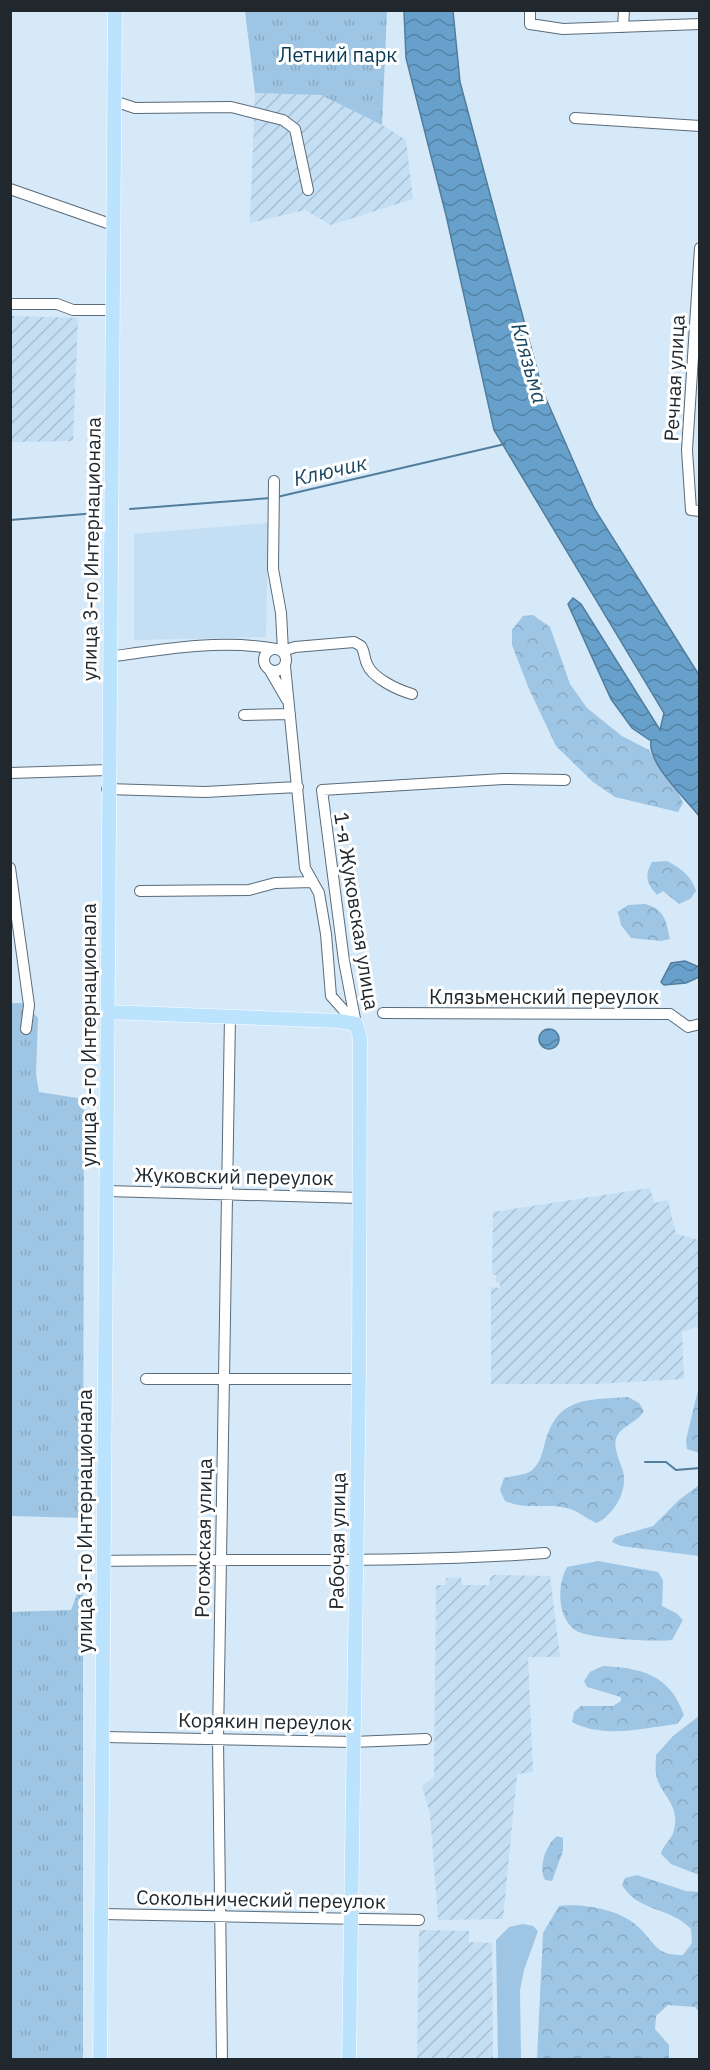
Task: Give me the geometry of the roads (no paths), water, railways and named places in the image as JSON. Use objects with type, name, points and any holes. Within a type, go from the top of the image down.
[{"type":"main road","name":"улица 3-го Интернационала","points":[[100,2060],[104,1737],[102,1561],[108,1012],[107,789],[115,10]]},
{"type":"main road","points":[[108,1012],[339,1021],[356,1024]]},
{"type":"main road","name":"Рабочая улица","points":[[349,2060],[357,1558],[360,1038],[356,1024]]},
{"type":"street","points":[[530,10],[530,24],[563,29],[699,24]]},
{"type":"street","points":[[623,27],[624,10]]},
{"type":"street","points":[[114,101],[135,108],[231,107],[283,120],[294,129],[308,190]]},
{"type":"street","points":[[575,118],[699,126]]},
{"type":"street","points":[[10,189],[113,225]]},
{"type":"street","name":"Речная улица","points":[[695,511],[687,450],[699,248]]},
{"type":"street","points":[[10,304],[57,304],[73,310],[112,310]]},
{"type":"street","points":[[274,481],[273,568],[281,613],[279,650]]},
{"type":"street","points":[[265,658],[269,651],[354,642],[361,646],[367,666],[390,684],[412,694]]},
{"type":"street","points":[[109,657],[197,646],[255,646],[279,650],[286,658],[285,666],[279,670],[269,669]]},
{"type":"street","points":[[244,716],[290,710],[265,658],[255,646]]},
{"type":"street","name":"1-я Жуковская улица","points":[[285,666],[305,868],[319,893],[326,934],[331,996],[356,1024]]},
{"type":"street","points":[[10,773],[108,770]]},
{"type":"street","name":"1-я Жуковская улица","points":[[356,1024],[344,961],[322,790],[503,779],[565,780]]},
{"type":"street","points":[[107,789],[205,792],[298,787]]},
{"type":"street","points":[[10,868],[30,1005],[26,1029]]},
{"type":"street","points":[[140,891],[249,890],[275,883],[313,882]]},
{"type":"street","name":"Клязьменский переулок","points":[[383,1013],[670,1014],[688,1027],[699,1024]]},
{"type":"street","name":"Рогожская улица","points":[[222,2060],[218,1738],[230,1016]]},
{"type":"street","name":"Жуковский переулок","points":[[107,1191],[359,1198]]},
{"type":"street","points":[[146,1379],[358,1378]]},
{"type":"street","points":[[102,1561],[357,1558],[422,1560],[545,1553]]},
{"type":"street","name":"Корякин переулок","points":[[104,1737],[353,1742],[426,1739]]},
{"type":"street","name":"Сокольнический переулок","points":[[102,1914],[419,1920]]},
{"type":"water","name":"Клязьма","points":[[404,11],[453,11],[460,82],[543,392],[594,508],[699,675],[699,816],[661,770],[651,750],[651,741],[632,728],[611,699],[568,604],[573,598],[581,604],[660,730],[664,713],[494,430],[446,215],[406,58]]},
{"type":"water","points":[[685,961],[699,967],[699,977],[686,983],[664,985],[661,982],[671,963]]},
{"type":"water","points":[[549,1029],[556,1032],[559,1039],[556,1046],[549,1049],[542,1046],[539,1039],[542,1032]]},
{"type":"waterway","name":"Ключик","points":[[277,497],[505,444]]},
{"type":"waterway","name":"Ключик","points":[[130,509],[271,498]]},
{"type":"waterway","name":"Ключик","points":[[10,520],[97,513]]},
{"type":"waterway","points":[[645,1462],[666,1462],[676,1470],[700,1468]]},
{"type":"park label","name":"Летний парк","points":[[338,54]]}]
